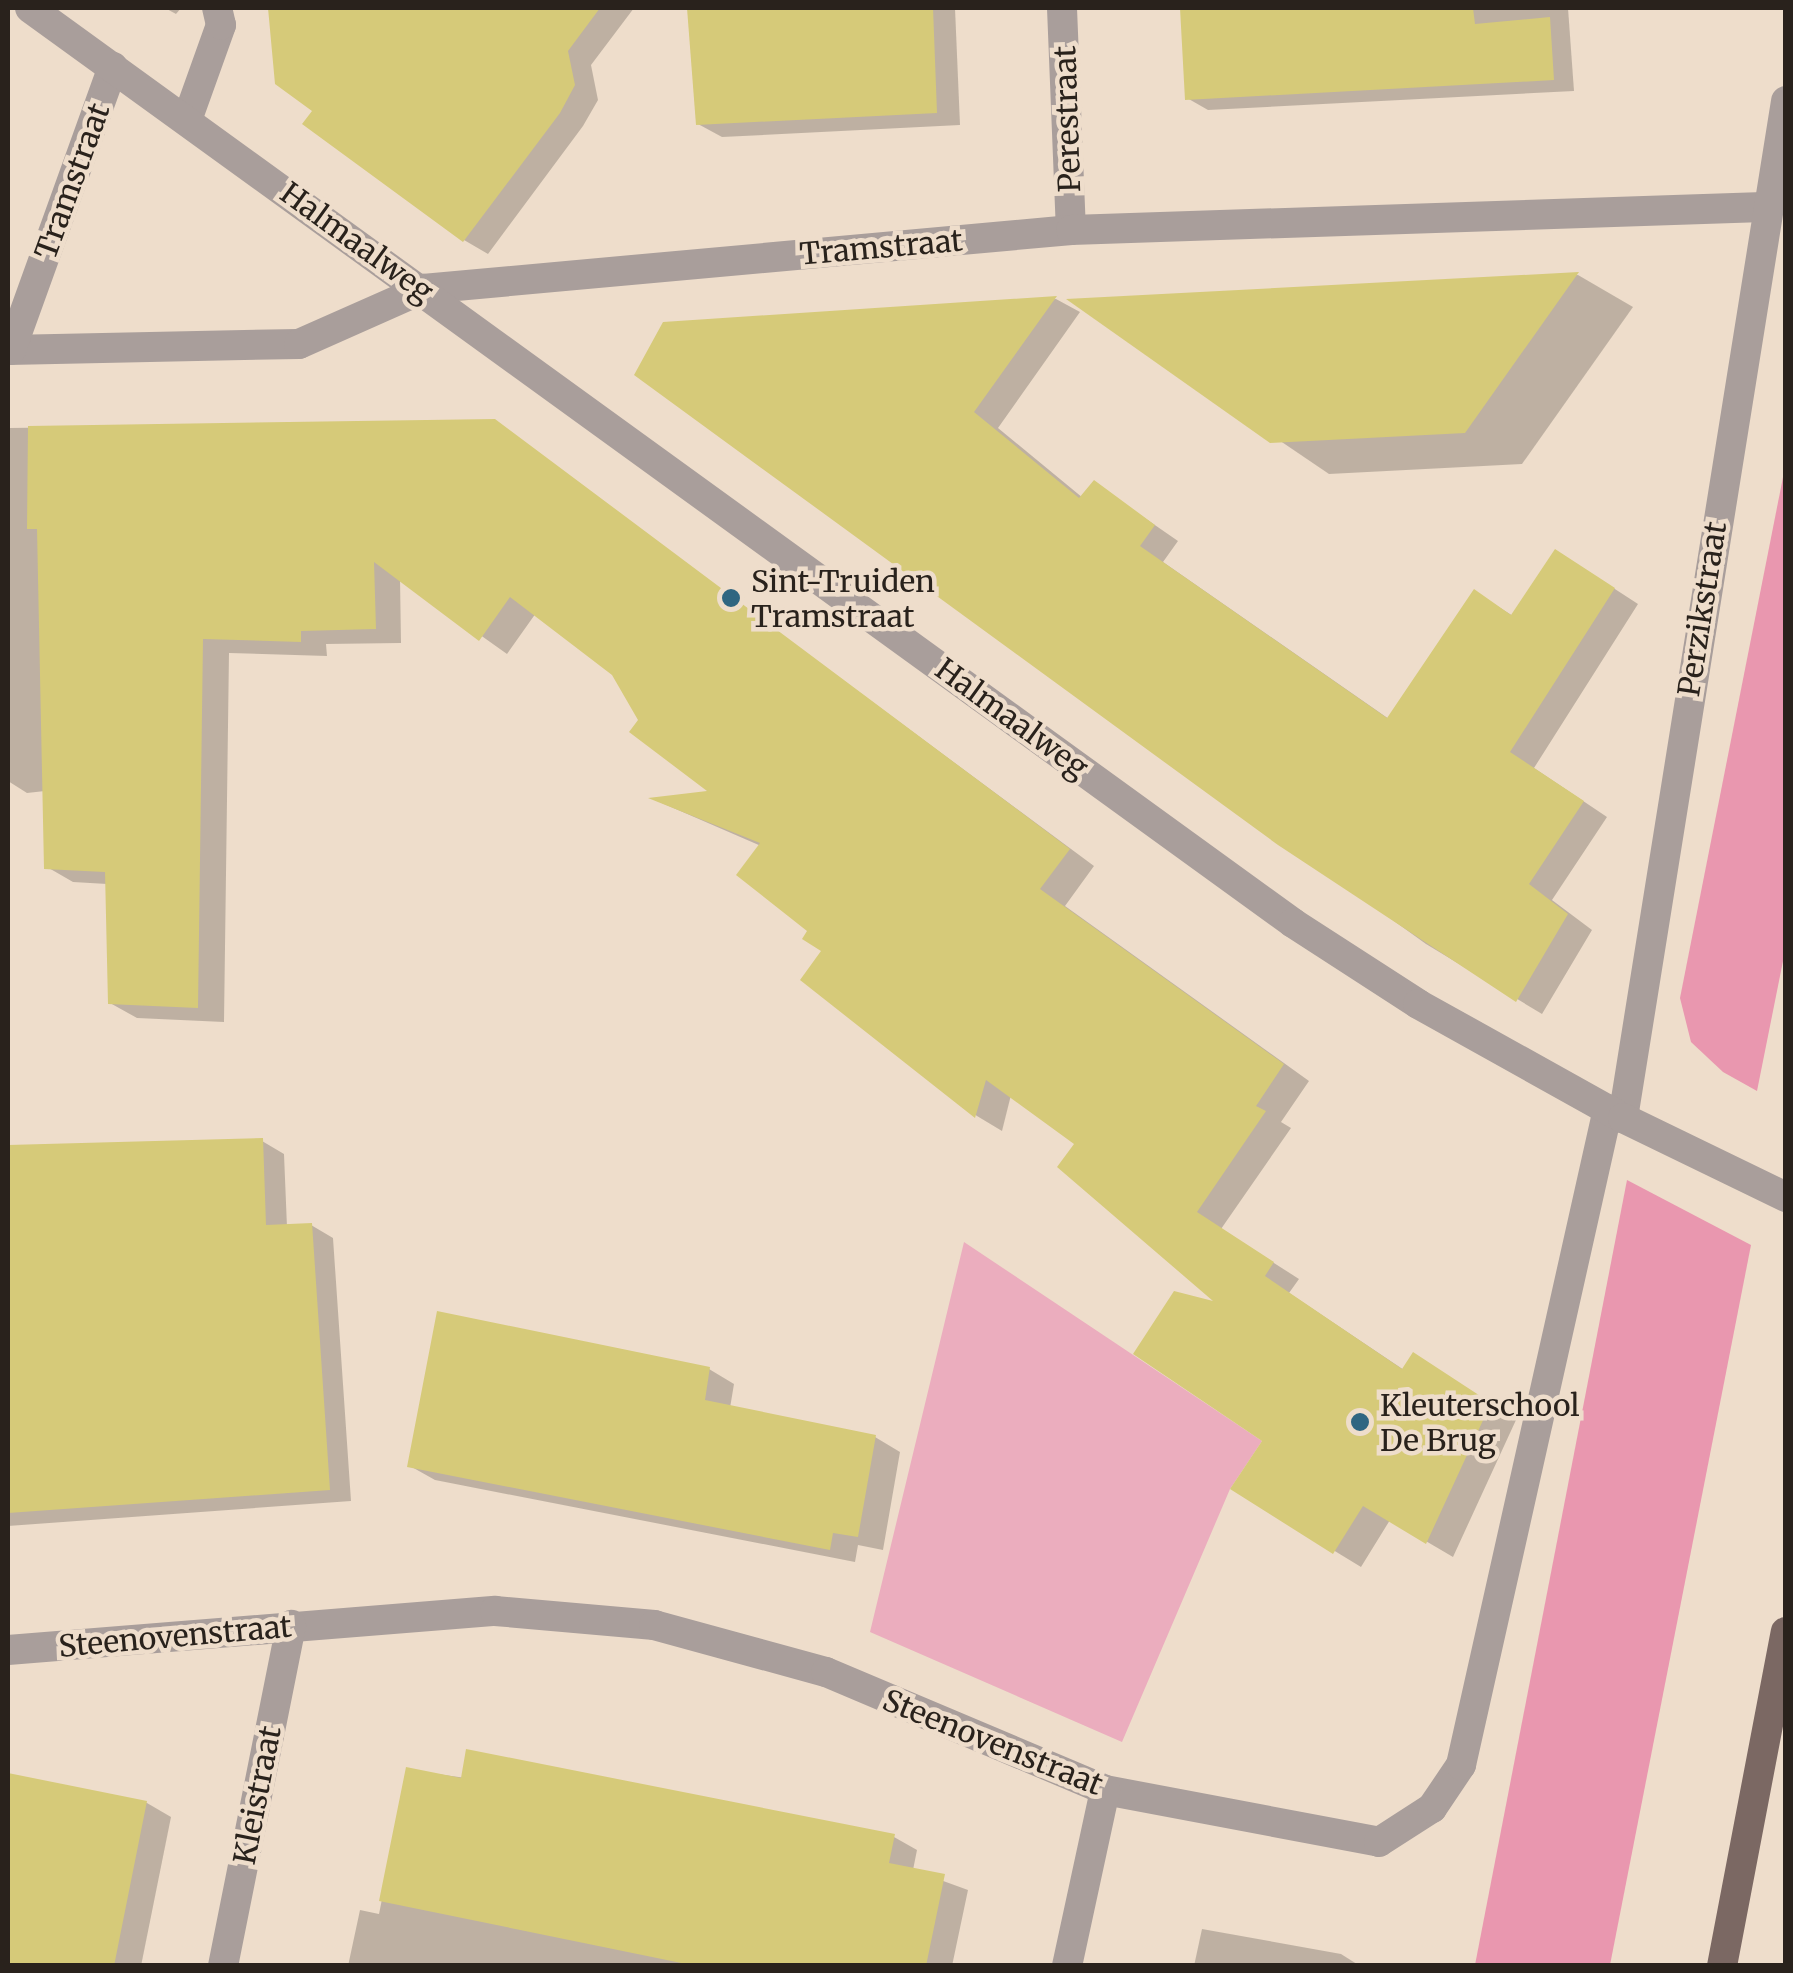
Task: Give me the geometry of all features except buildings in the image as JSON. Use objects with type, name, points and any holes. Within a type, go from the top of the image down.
[{"type":"main road","points":[[1722,1966],[1786,1632]]},
{"type":"street","name":"Halmaalweg","points":[[30,8],[423,289],[1293,924],[1418,1004],[1615,1113],[1786,1196]]},
{"type":"street","points":[[187,120],[221,26],[217,8]]},
{"type":"street","name":"Perestraat","points":[[1062,8],[1071,230]]},
{"type":"street","name":"Tramstraat","points":[[113,67],[10,350],[299,344],[423,289],[1071,230],[1764,207]]},
{"type":"street","name":"Perzikstraat","points":[[1615,1113],[1764,207],[1786,101]]},
{"type":"street","name":"Steenovenstraat","points":[[8,1650],[495,1611],[654,1625],[826,1672],[1105,1790],[1379,1842],[1432,1808],[1460,1764],[1615,1113]]},
{"type":"street","name":"Kleistraat","points":[[223,1966],[291,1625]]},
{"type":"street","points":[[1068,1966],[1105,1790]]},
{"type":"shaded area","points":[[1785,467],[1786,946],[1757,1091],[1723,1072],[1691,1042],[1680,998]]},
{"type":"shaded area","points":[[1627,1180],[1751,1245],[1610,1965],[1475,1965]]},
{"type":"shaded area","points":[[964,1242],[1262,1441],[1230,1489],[1122,1742],[870,1632]]},
{"type":"place","name":"Sint-Truiden Tramstraat","points":[[731,598]]},
{"type":"place","name":"Kleuterschool De Brug","points":[[1360,1422]]}]
